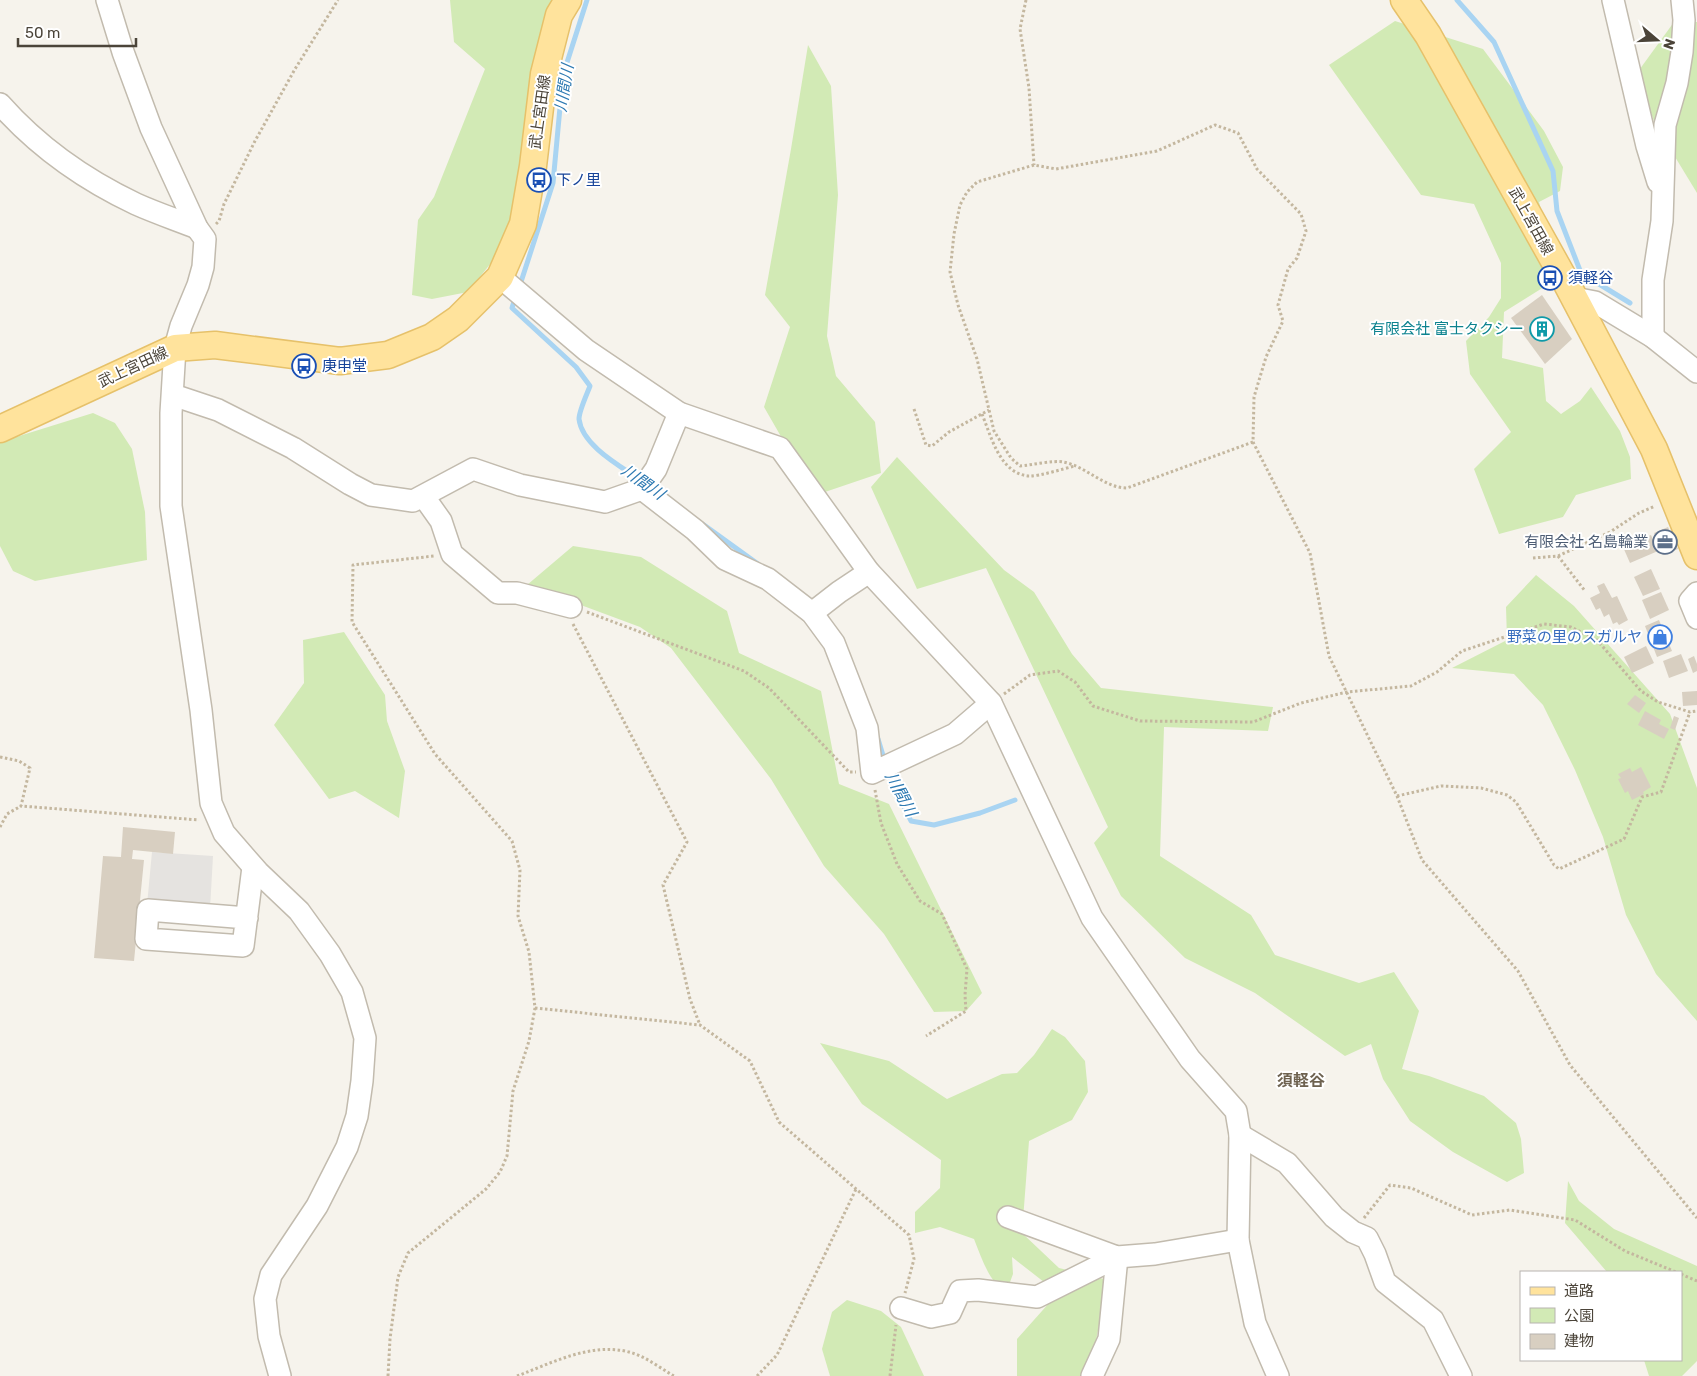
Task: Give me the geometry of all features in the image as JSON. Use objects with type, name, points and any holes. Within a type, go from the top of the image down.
[{"type":"main road","name":"武上宮田線","points":[[0,429],[176,348],[215,345],[340,360],[388,356],[432,337],[458,319],[500,277],[522,224],[533,166],[544,74],[559,15],[568,0]]},
{"type":"main road","name":"武上宮田線","points":[[1404,0],[1428,35],[1574,298],[1654,449],[1697,556]]},
{"type":"street","points":[[107,0],[150,128],[201,233],[203,267],[198,285],[181,326],[176,348],[170,413],[171,506],[202,710],[211,803],[224,833],[253,867],[299,911],[330,954],[352,992],[365,1038],[358,1116],[347,1147],[317,1206],[271,1275],[266,1298],[269,1336],[280,1376]]},
{"type":"street","points":[[1613,0],[1647,146],[1662,195]]},
{"type":"street","points":[[1653,338],[1653,280],[1662,221],[1662,195],[1665,177],[1665,125],[1677,83],[1682,52],[1684,20],[1682,0]]},
{"type":"street","points":[[0,104],[18,124],[57,158],[137,204],[201,233]]},
{"type":"street","points":[[500,277],[586,350],[679,413],[780,448],[869,572],[991,703],[1092,918],[1190,1060],[1236,1111],[1240,1135],[1238,1240],[1255,1323],[1278,1376]]},
{"type":"street","points":[[1574,298],[1595,302],[1653,338],[1697,372]]},
{"type":"street","points":[[173,395],[218,410],[293,448],[371,495],[413,501],[473,469],[520,486],[604,502],[642,489],[656,469],[679,413]]},
{"type":"street","points":[[642,489],[695,530],[725,560],[768,579],[812,613],[834,643],[867,728],[872,773],[955,734],[991,703]]},
{"type":"street","points":[[424,496],[442,520],[452,554],[498,593],[517,593],[571,607]]},
{"type":"street","points":[[812,613],[869,572]]},
{"type":"street","points":[[1697,593],[1690,601],[1697,618]]},
{"type":"street","points":[[247,918],[253,867]]},
{"type":"street","points":[[1240,1135],[1288,1163],[1334,1217],[1353,1232],[1366,1238],[1375,1254],[1385,1282],[1433,1320],[1462,1376]]},
{"type":"street","points":[[1008,1217],[1117,1257]]},
{"type":"street","points":[[901,1308],[930,1317],[950,1313],[960,1292],[978,1290],[1037,1297],[1117,1257],[1155,1254],[1238,1240]]},
{"type":"street","points":[[1092,1376],[1109,1339],[1117,1257]]},
{"type":"path","points":[[201,233],[219,221],[224,204],[255,141],[338,0]]},
{"type":"path","points":[[1026,0],[1020,29],[1028,88],[1034,165]]},
{"type":"path","points":[[1253,442],[1127,488],[1118,488],[1061,461],[1020,466],[1011,458],[994,431],[977,359],[958,305],[950,272],[954,234],[960,205],[967,192],[977,182],[1034,165],[1056,170],[1157,151],[1215,125],[1238,133],[1257,169],[1301,214],[1306,231],[1297,258],[1288,269],[1278,305],[1283,321],[1266,357],[1254,397],[1253,442],[1310,553],[1329,656],[1397,796],[1422,860],[1518,970],[1570,1065],[1697,1218]]},
{"type":"path","points":[[914,409],[926,445],[932,446],[949,432],[989,410]]},
{"type":"path","points":[[982,414],[998,454],[1010,468],[1020,474],[1030,476],[1075,466]]},
{"type":"path","points":[[1533,558],[1558,556],[1610,532],[1639,513],[1674,498]]},
{"type":"path","points":[[388,1376],[390,1339],[398,1277],[408,1254],[486,1189],[500,1172],[507,1156],[513,1091],[529,1041],[535,1008],[529,952],[518,916],[520,870],[512,841],[435,754],[352,622],[354,566],[452,554]]},
{"type":"path","points":[[1558,556],[1585,591]]},
{"type":"path","points":[[700,1025],[690,999],[663,885],[687,842],[573,626],[571,607],[744,671],[769,688],[849,772],[872,773],[881,823],[897,864],[920,901],[942,914],[967,969],[966,1012],[926,1036]]},
{"type":"path","points":[[991,703],[1030,675],[1058,671],[1075,682],[1093,706],[1140,721],[1253,722],[1301,703],[1347,692],[1411,686],[1437,672],[1462,651],[1544,624],[1571,627],[1598,640],[1641,690],[1658,702],[1690,712],[1697,711]]},
{"type":"path","points":[[1397,796],[1441,786],[1481,788],[1507,794],[1516,802],[1554,865],[1559,869],[1624,839],[1642,797],[1661,792],[1690,712]]},
{"type":"path","points":[[0,757],[20,760],[30,768],[21,806]]},
{"type":"path","points":[[0,827],[7,814],[21,806],[220,822]]},
{"type":"path","points":[[535,1008],[700,1025],[750,1061],[779,1122],[908,1235],[914,1259],[895,1332],[890,1376]]},
{"type":"path","points":[[1353,1232],[1390,1185],[1411,1188],[1472,1215],[1510,1210],[1574,1220],[1626,1251],[1674,1271]]},
{"type":"path","points":[[757,1376],[777,1355],[856,1189]]},
{"type":"path","points":[[1682,1274],[1697,1281]]},
{"type":"path","points":[[517,1376],[575,1354],[602,1349],[630,1352],[648,1360],[674,1376]]},
{"type":"green space","points":[[450,0],[577,0],[506,244],[468,292],[432,299],[412,295],[418,220],[434,197],[485,69],[454,42]]},
{"type":"green space","points":[[1395,21],[1483,49],[1544,131],[1563,167],[1560,191],[1539,202],[1560,277],[1504,312],[1502,358],[1543,368],[1546,401],[1561,414],[1580,401],[1591,387],[1620,431],[1630,457],[1631,479],[1576,495],[1563,517],[1499,534],[1474,469],[1511,432],[1470,374],[1466,341],[1489,317],[1501,298],[1501,263],[1474,204],[1421,195],[1329,65]]},
{"type":"green space","points":[[1674,22],[1697,22],[1697,193],[1655,124],[1637,73]]},
{"type":"green space","points":[[808,45],[831,86],[838,195],[827,336],[836,376],[875,422],[881,473],[825,492],[783,440],[764,407],[790,327],[765,295]]},
{"type":"green space","points":[[93,413],[115,423],[132,449],[145,512],[147,560],[35,581],[13,571],[0,546],[0,442]]},
{"type":"green space","points":[[897,457],[1004,570],[1034,592],[1072,654],[1101,688],[1273,707],[1268,731],[1164,727],[1160,856],[1251,915],[1275,955],[1359,983],[1394,972],[1419,1011],[1402,1069],[1429,1076],[1484,1096],[1516,1123],[1521,1139],[1524,1173],[1507,1182],[1453,1152],[1410,1121],[1383,1079],[1371,1044],[1345,1056],[1255,993],[1185,958],[1121,896],[1094,843],[1108,827],[986,568],[917,589],[871,487]]},
{"type":"green space","points":[[573,546],[641,557],[727,611],[739,653],[821,691],[839,784],[889,804],[982,993],[966,1011],[934,1012],[884,934],[824,866],[771,779],[671,648],[640,627],[527,585]]},
{"type":"green space","points":[[1536,575],[1574,606],[1670,714],[1697,788],[1697,1021],[1656,974],[1626,915],[1603,837],[1575,770],[1543,705],[1514,674],[1452,668],[1507,640],[1506,607]]},
{"type":"green space","points":[[344,632],[385,695],[387,721],[405,771],[399,818],[355,791],[329,799],[274,725],[304,683],[303,640]]},
{"type":"green space","points":[[1052,1029],[1065,1037],[1085,1061],[1088,1092],[1072,1120],[1029,1141],[1022,1233],[1059,1268],[1108,1280],[1089,1376],[1017,1376],[1017,1339],[1058,1293],[1012,1257],[1013,1274],[1006,1293],[990,1275],[974,1239],[940,1227],[915,1233],[915,1212],[940,1188],[941,1160],[862,1104],[820,1043],[889,1061],[947,1099],[1002,1074],[1017,1073],[1034,1055]]},
{"type":"green space","points":[[1568,1181],[1579,1201],[1614,1229],[1697,1266],[1697,1361],[1682,1376],[1649,1376],[1644,1361],[1682,1361],[1682,1271],[1606,1271],[1565,1223]]},
{"type":"green space","points":[[847,1300],[881,1311],[901,1327],[924,1376],[830,1376],[822,1349],[832,1312]]},
{"type":"shaded area","points":[[152,852],[213,856],[210,909],[147,905]]},
{"type":"building","name":"有限会社 富士タクシー","points":[[1542,295],[1572,339],[1545,364],[1511,318]]},
{"type":"building","points":[[1668,527],[1678,549],[1663,555],[1654,533]]},
{"type":"building","points":[[1651,535],[1658,551],[1630,563],[1623,547]]},
{"type":"building","points":[[1651,569],[1660,589],[1643,596],[1634,577]]},
{"type":"building","points":[[1604,583],[1612,598],[1617,596],[1628,620],[1619,625],[1617,622],[1613,624],[1609,614],[1604,617],[1600,608],[1596,610],[1590,598],[1600,593],[1597,586]]},
{"type":"building","points":[[1661,592],[1669,610],[1650,619],[1642,600]]},
{"type":"building","points":[[1659,620],[1672,651],[1657,657],[1645,626]]},
{"type":"building","points":[[1646,646],[1654,663],[1632,673],[1624,657]]},
{"type":"building","points":[[1681,654],[1688,671],[1669,678],[1663,661]]},
{"type":"building","points":[[1694,656],[1697,671],[1693,673],[1688,659]]},
{"type":"building","points":[[1697,691],[1697,705],[1683,706],[1682,692]]},
{"type":"building","points":[[1635,695],[1646,703],[1639,713],[1627,704]]},
{"type":"building","points":[[1645,711],[1661,720],[1659,724],[1669,729],[1664,739],[1638,725]]},
{"type":"building","points":[[1674,716],[1679,718],[1675,730],[1670,728]]},
{"type":"building","points":[[1641,767],[1651,787],[1643,792],[1644,794],[1632,800],[1628,791],[1625,793],[1618,779],[1621,778],[1618,774],[1630,768],[1632,772]]},
{"type":"building","points":[[123,827],[175,832],[173,854],[133,850],[132,859],[144,860],[134,961],[94,958],[103,856],[121,857]]},
{"type":"waterway","name":"川間川","points":[[520,285],[553,183],[563,75],[587,0]]},
{"type":"waterway","points":[[1457,0],[1494,42],[1553,171],[1557,211],[1581,273],[1630,303]]},
{"type":"waterway","name":"川間川","points":[[515,298],[512,308],[576,367],[590,386],[579,416],[582,429],[587,438],[604,455],[642,481]]},
{"type":"waterway","name":"川間川","points":[[704,525],[758,564]]},
{"type":"waterway","name":"川間川","points":[[878,739],[885,762]]},
{"type":"waterway","name":"川間川","points":[[888,770],[892,783],[911,821],[934,825],[980,813],[1015,800]]},
{"type":"place","name":"下ノ里","points":[[539,180]]},
{"type":"place","name":"須軽谷","points":[[1550,278]]},
{"type":"place","name":"有限会社 富士タクシー","points":[[1542,329]]},
{"type":"place","name":"庚申堂","points":[[304,366]]},
{"type":"place","name":"有限会社 名島輪業","points":[[1665,542]]},
{"type":"place","name":"野菜の里のスガルヤ","points":[[1660,637]]},
{"type":"district","name":"須軽谷","points":[[1301,1080]]}]
